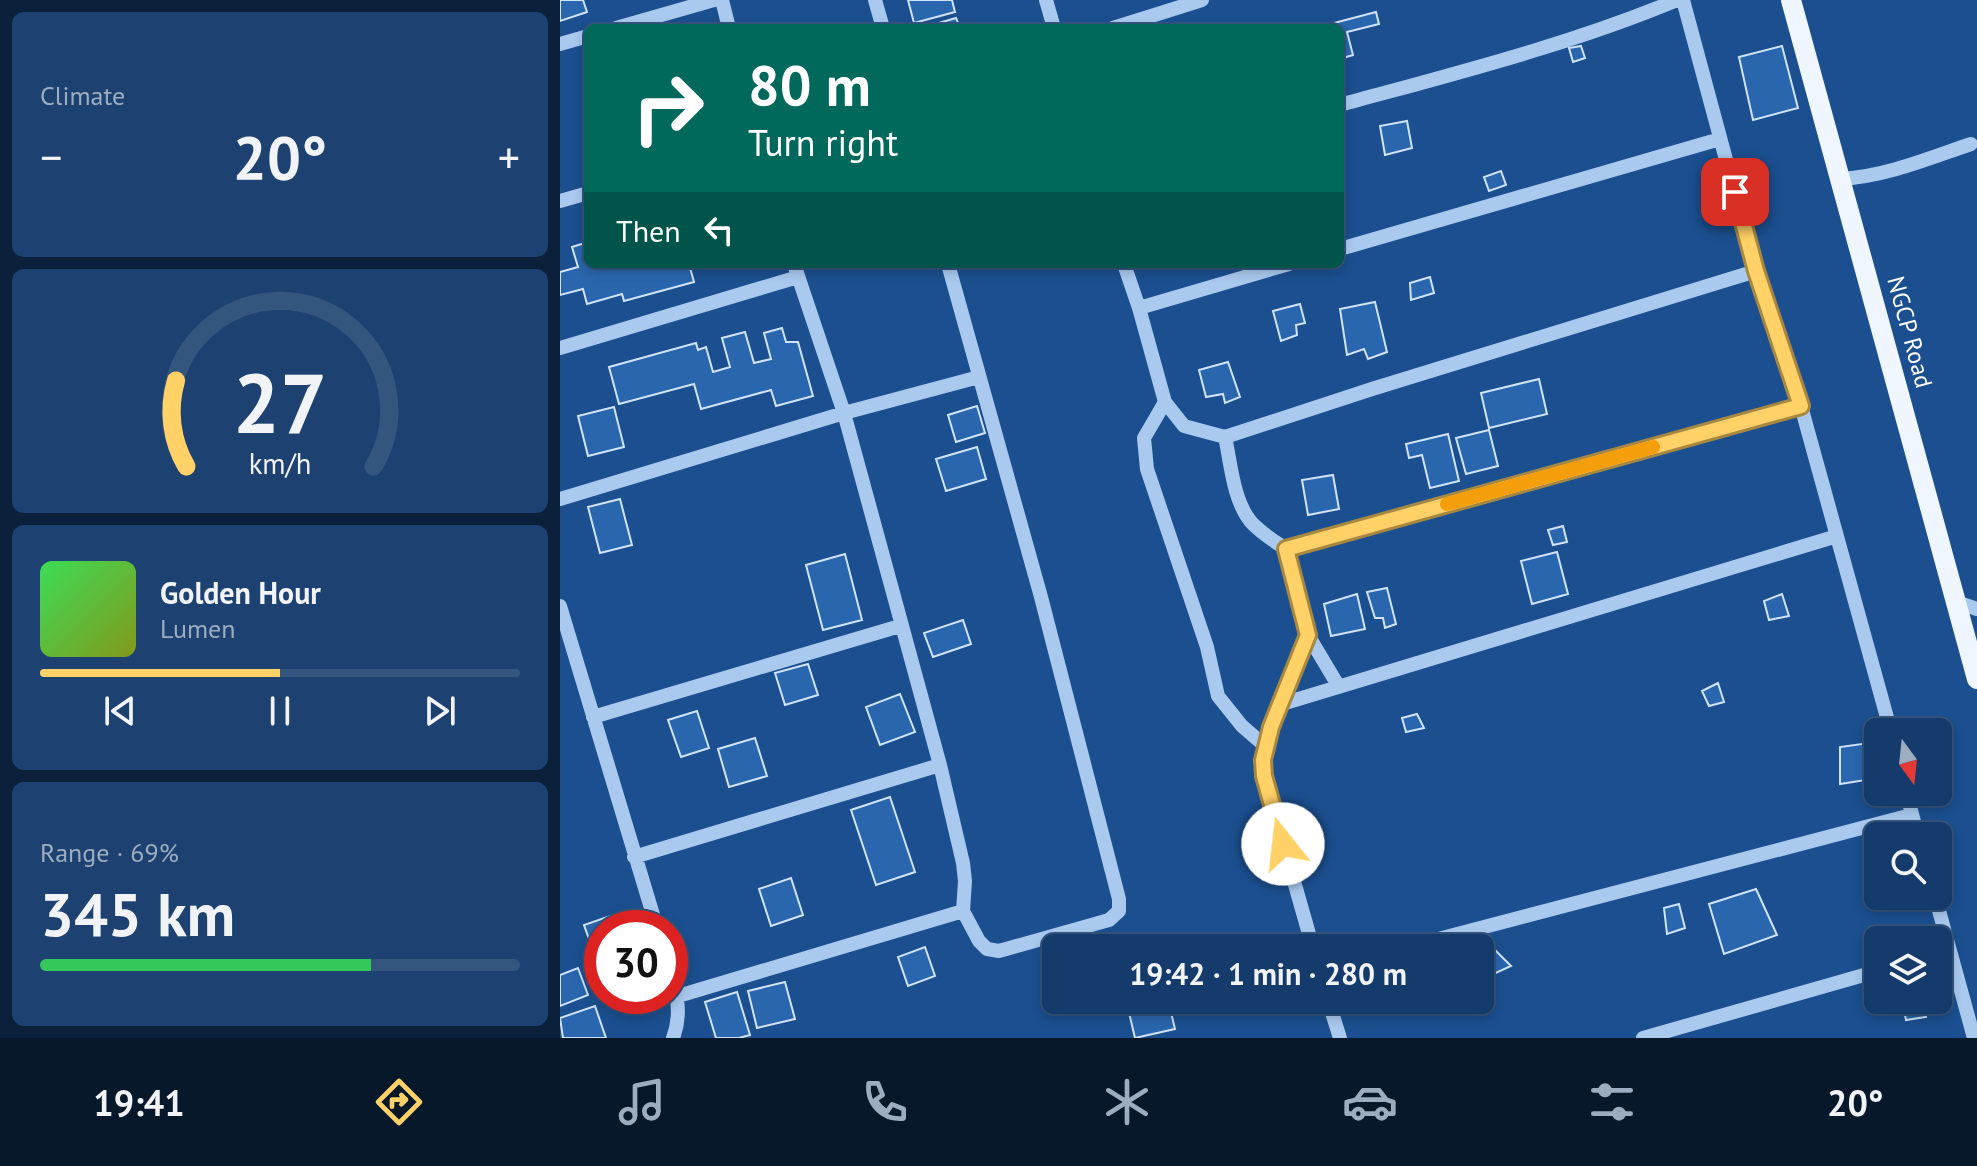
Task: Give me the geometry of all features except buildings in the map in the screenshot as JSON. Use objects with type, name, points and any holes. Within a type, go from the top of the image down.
[{"type":"main road","name":"NGCP Road","points":[[1791,0],[1977,679]]},
{"type":"street","points":[[630,24],[714,0]]},
{"type":"street","points":[[722,0],[728,24]]},
{"type":"street","points":[[875,0],[882,24]]},
{"type":"street","points":[[1046,0],[1053,24]]},
{"type":"street","points":[[1126,24],[1202,0]]},
{"type":"street","points":[[1344,104],[1634,19],[1680,0],[1756,271],[1801,406],[1887,718]]},
{"type":"street","points":[[560,44],[584,37]]},
{"type":"street","points":[[1344,248],[1720,139]]},
{"type":"street","points":[[1841,179],[1892,172],[1971,144]]},
{"type":"street","points":[[560,201],[584,194]]},
{"type":"street","points":[[560,348],[796,271],[844,413],[940,765],[963,863],[963,911],[979,941],[987,949],[999,951],[1109,920],[1119,911],[1119,899],[1041,597],[949,268]]},
{"type":"street","points":[[1125,268],[1165,402],[1184,426],[1225,437],[1756,271]]},
{"type":"street","points":[[1139,308],[1275,268]]},
{"type":"street","points":[[560,499],[844,413],[979,377]]},
{"type":"street","points":[[1165,402],[1144,438],[1147,469],[1207,647],[1218,696],[1242,726],[1264,745]]},
{"type":"street","points":[[1286,549],[1801,406]]},
{"type":"street","points":[[1225,437],[1245,513],[1261,532],[1286,549],[1308,635],[1339,687]]},
{"type":"street","points":[[1282,704],[1837,536]]},
{"type":"street","points":[[1956,602],[1977,609]]},
{"type":"street","points":[[560,606],[651,910]]},
{"type":"street","points":[[593,717],[900,626]]},
{"type":"street","points":[[1308,635],[1264,745],[1264,776],[1309,934]]},
{"type":"street","points":[[634,857],[940,765]]},
{"type":"street","points":[[1909,806],[1913,822]]},
{"type":"street","points":[[1457,934],[1911,815]]},
{"type":"street","points":[[688,993],[963,911]]},
{"type":"street","points":[[1643,1038],[1864,975]]},
{"type":"street","points":[[1952,975],[1974,1038]]},
{"type":"street","points":[[673,1038],[677,1014]]},
{"type":"street","points":[[1332,1014],[1340,1038]]},
{"type":"slow traffic","points":[[1447,504],[1653,447]]},
{"type":"route","points":[[1283,844],[1264,776],[1264,745],[1308,635],[1286,549],[1801,406],[1756,271],[1735,192]]}]
